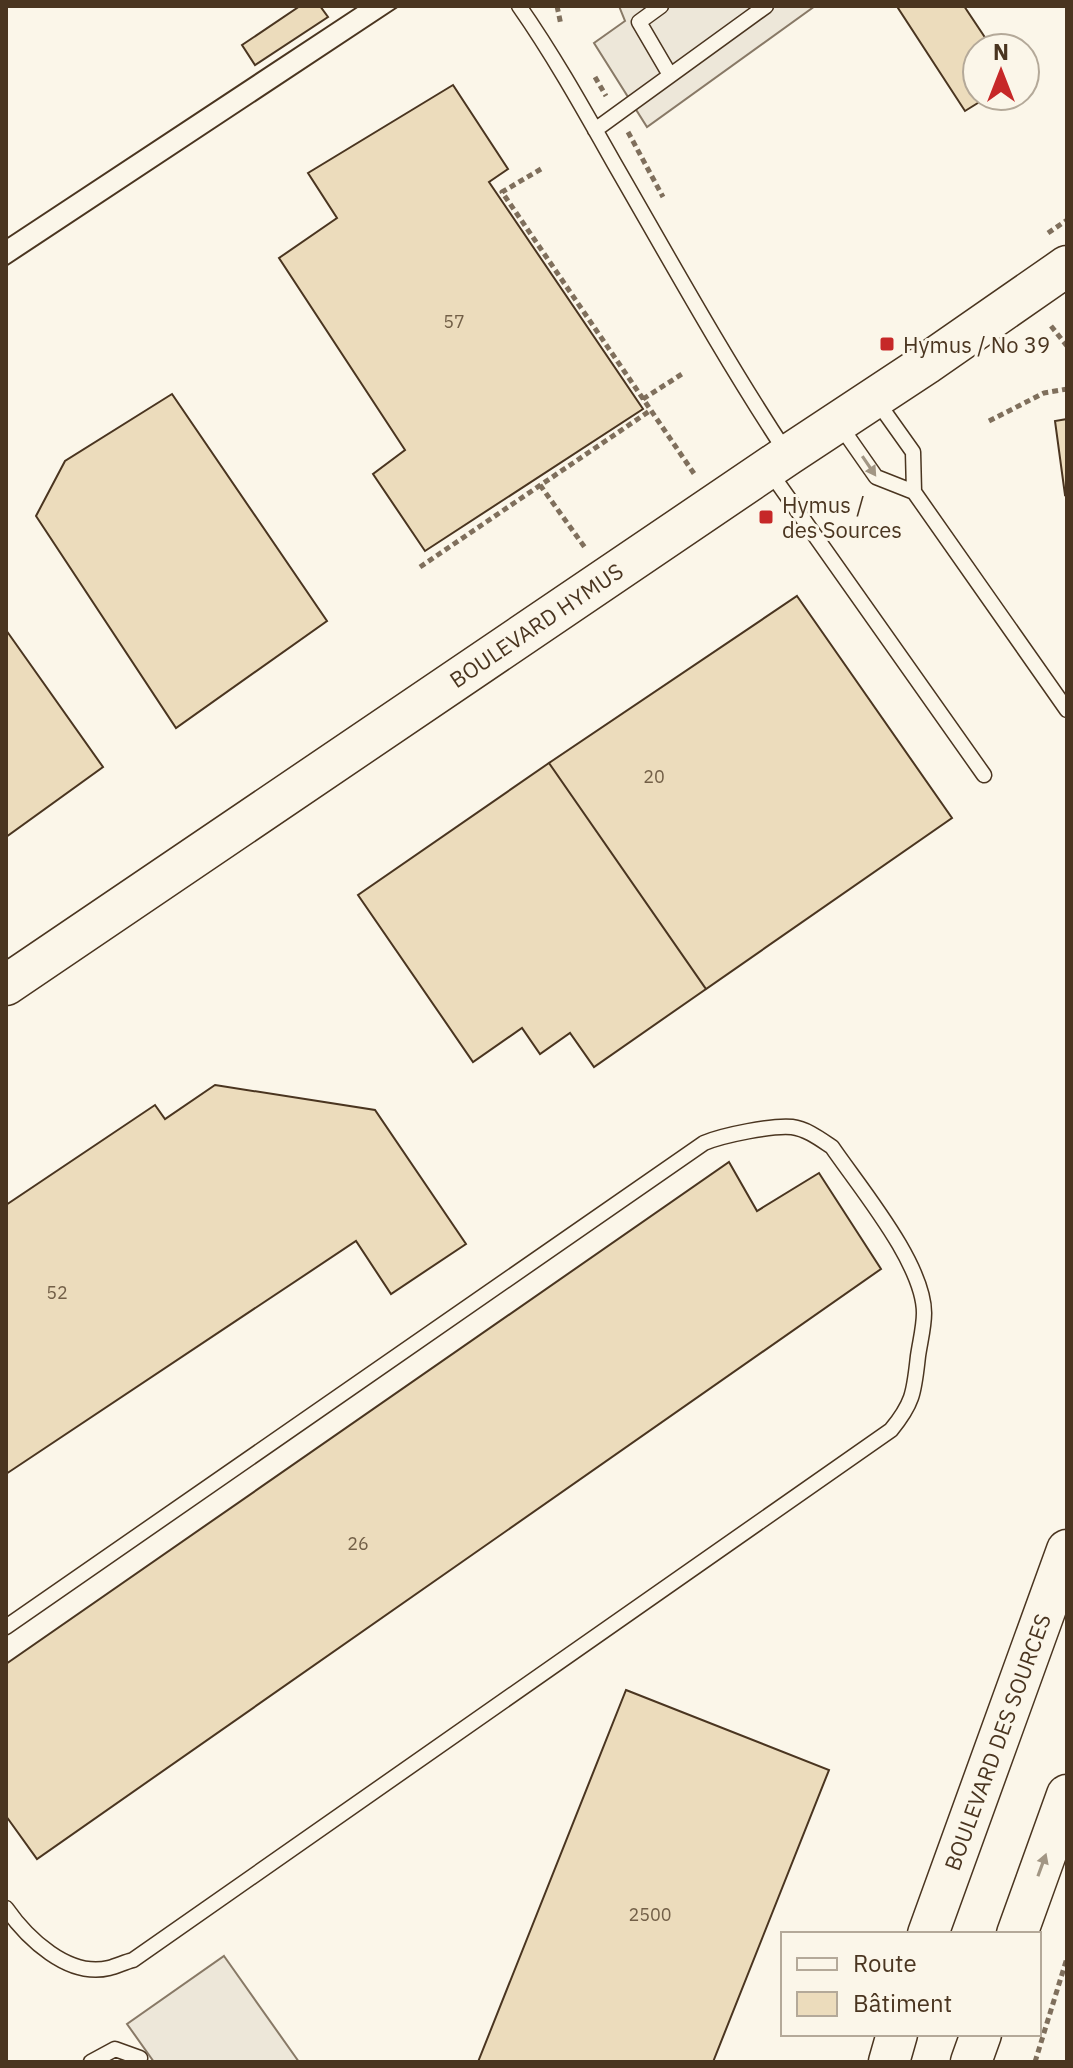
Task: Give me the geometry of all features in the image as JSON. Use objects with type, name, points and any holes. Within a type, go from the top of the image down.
[{"type":"street","name":"BOULEVARD HYMUS","points":[[6,985],[875,397],[1056,265]]},
{"type":"street","name":"BOULEVARD DES SOURCES","points":[[929,1932],[1067,1550]]},
{"type":"street","points":[[1018,1932],[1067,1795]]},
{"type":"street","points":[[889,2062],[896,2036]]},
{"type":"street","points":[[971,2062],[980,2036]]},
{"type":"street","points":[[985,2062],[991,2036]]},
{"type":"lane","points":[[519,6],[595,130],[743,387],[778,462],[984,775]]},
{"type":"lane","points":[[661,6],[639,22],[670,75]]},
{"type":"lane","points":[[595,130],[766,6]]},
{"type":"lane","points":[[875,397],[913,452],[914,492]]},
{"type":"lane","points":[[838,422],[876,477],[914,492],[1067,710]]},
{"type":"lane","points":[[6,1627],[704,1143],[724,1135],[792,1127],[815,1136],[832,1147],[910,1261],[921,1291],[924,1314],[913,1396],[907,1411],[891,1430],[133,1960],[106,1969],[78,1966],[44,1950],[19,1927],[6,1908]]},
{"type":"lane","points":[[91,2062],[115,2049],[140,2058]]},
{"type":"path","points":[[541,169],[502,192],[696,476]]},
{"type":"path","points":[[1056,265],[1067,220]]},
{"type":"path","points":[[1051,326],[1067,346]]},
{"type":"path","points":[[643,399],[682,374]]},
{"type":"path","points":[[989,421],[1044,393],[1067,389]]},
{"type":"path","points":[[420,567],[651,410]]},
{"type":"path","points":[[540,485],[586,550]]},
{"type":"path","points":[[1035,2062],[1067,1958]]},
{"type":"shaded area","points":[[619,6],[815,6],[647,127],[594,43],[625,21]]},
{"type":"shaded area","points":[[224,1956],[299,2062],[154,2062],[127,2024]]},
{"type":"building","points":[[300,6],[320,6],[328,17],[255,65],[242,45]]},
{"type":"building","points":[[964,6],[981,32],[961,32],[961,105],[898,8]]},
{"type":"building","points":[[453,85],[508,169],[489,182],[643,409],[425,551],[373,474],[405,450],[279,258],[337,218],[308,173]]},
{"type":"building","points":[[172,394],[327,621],[176,728],[36,516],[65,461]]},
{"type":"building","points":[[1067,419],[1067,494],[1065,495],[1055,421]]},
{"type":"building","points":[[797,596],[952,818],[706,989],[549,763]]},
{"type":"building","points":[[6,630],[103,767],[6,837]]},
{"type":"building","points":[[549,763],[706,989],[594,1067],[570,1033],[540,1054],[522,1028],[473,1062],[358,895]]},
{"type":"building","points":[[215,1085],[375,1110],[466,1244],[391,1294],[356,1241],[6,1474],[6,1205],[155,1105],[165,1119]]},
{"type":"building","points":[[729,1162],[757,1211],[819,1173],[881,1269],[37,1859],[6,1816],[6,1664]]},
{"type":"building","points":[[626,1690],[829,1770],[713,2062],[478,2062]]},
{"type":"tram line","points":[[6,239],[359,6]]},
{"type":"tram line","points":[[6,266],[399,6]]},
{"type":"place","name":"Hymus / No 39","points":[[887,344]]},
{"type":"place","name":"Hymus / des Sources","points":[[766,517]]}]
